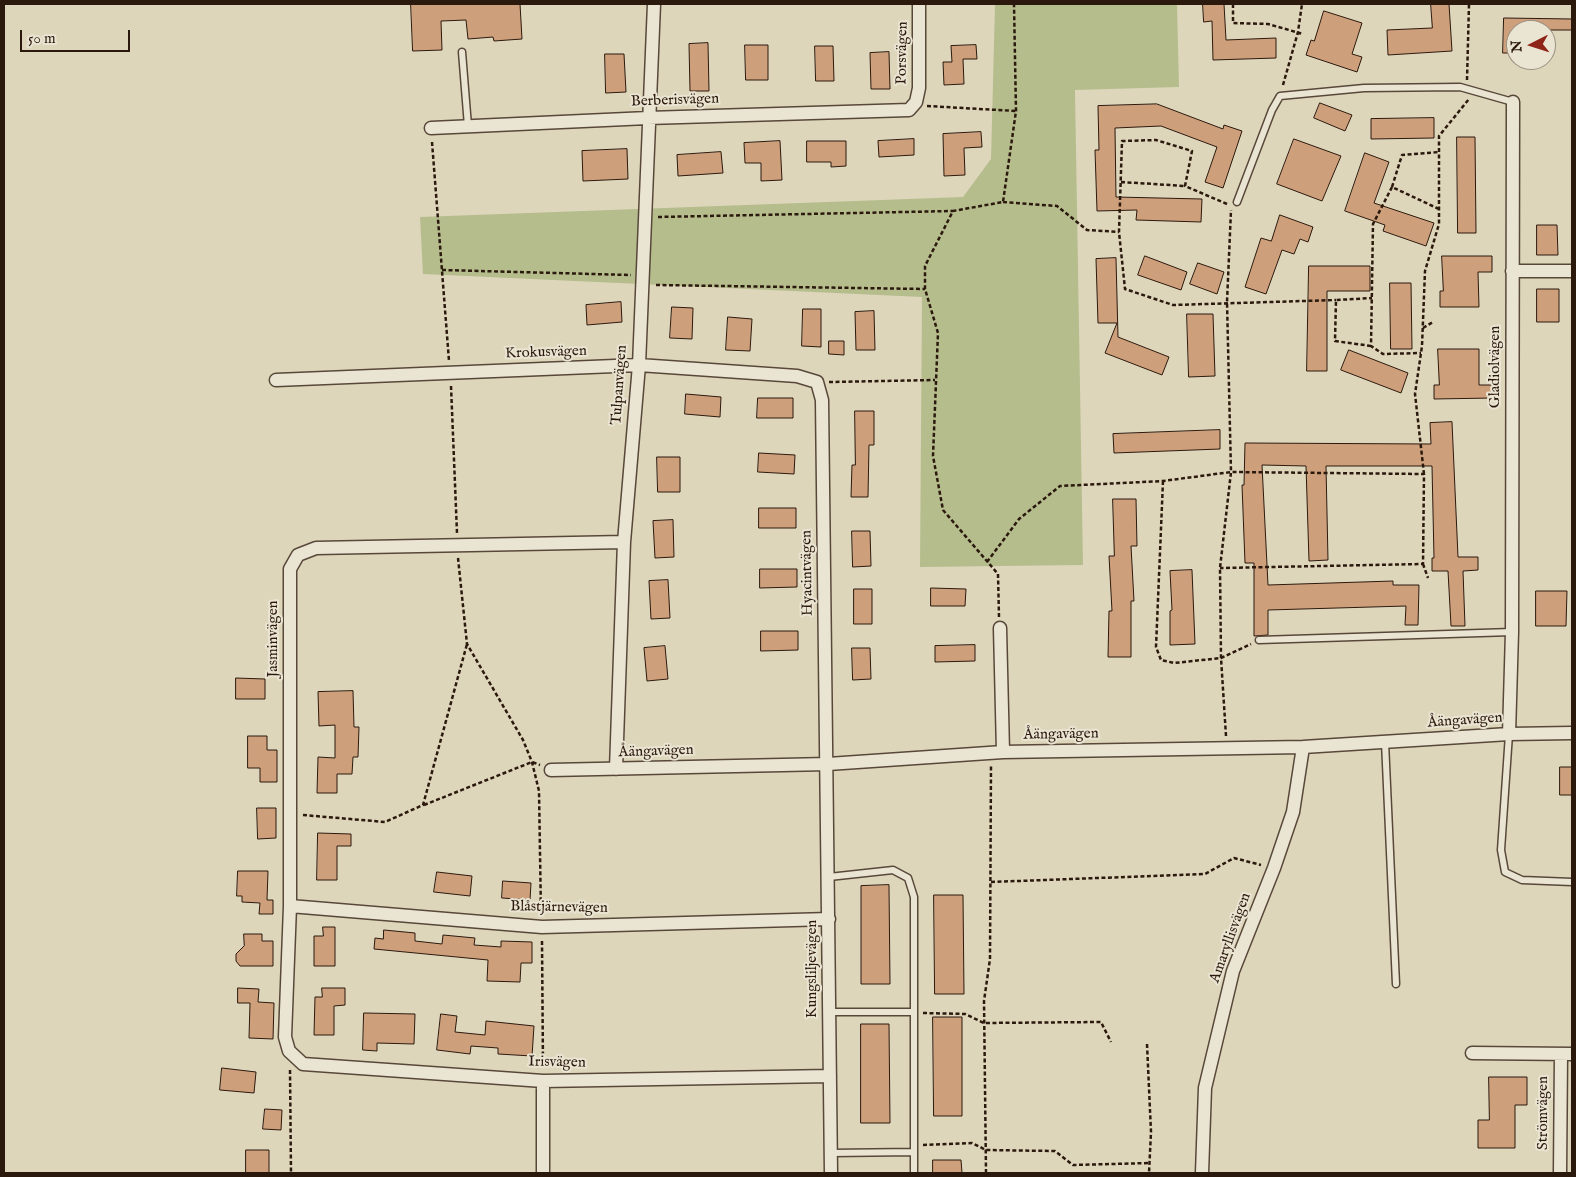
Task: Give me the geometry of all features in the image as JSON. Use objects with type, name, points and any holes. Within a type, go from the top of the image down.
[{"type":"street","name":"Tulpanvägen","points":[[616,769],[624,542],[638,365],[654,4]]},
{"type":"street","name":"Porsvägen","points":[[916,102],[919,88],[919,4]]},
{"type":"street","name":"Berberisvägen","points":[[431,128],[648,118],[909,110],[916,102]]},
{"type":"street","name":"Gladiolvägen","points":[[1509,734],[1512,632],[1513,102]]},
{"type":"street","points":[[1512,271],[1572,271]]},
{"type":"street","name":"Krokusvägen","points":[[276,380],[638,365],[797,376],[817,382]]},
{"type":"street","name":"Hyacintvägen","points":[[817,382],[822,400],[828,764]]},
{"type":"street","name":"Jasminvägen","points":[[289,1051],[285,1037],[290,906],[290,569],[298,555],[316,548],[624,542]]},
{"type":"street","points":[[997,753],[1000,628]]},
{"type":"street","name":"Åängavägen","points":[[551,770],[828,764],[997,753],[1226,747],[1303,747],[1509,734],[1572,733]]},
{"type":"street","name":"Amaryllisvägen","points":[[1202,1173],[1207,1079],[1233,971],[1274,868],[1293,812],[1303,747]]},
{"type":"street","name":"Kungsliljevägen","points":[[828,764],[831,1173]]},
{"type":"street","name":"Blåstjärnevägen","points":[[290,906],[542,927],[829,919]]},
{"type":"street","name":"Irisvägen","points":[[289,1051],[303,1064],[544,1081],[830,1076]]},
{"type":"street","name":"Strömvägen","points":[[1472,1053],[1567,1054],[1560,1173]]},
{"type":"street","points":[[544,1081],[544,1173]]},
{"type":"lane","points":[[462,52],[468,126]]},
{"type":"lane","points":[[1237,202],[1272,110],[1280,96],[1364,88],[1460,87],[1513,102]]},
{"type":"lane","points":[[1259,640],[1512,632]]},
{"type":"lane","points":[[1509,734],[1500,850],[1505,872],[1522,880],[1572,882]]},
{"type":"lane","points":[[1385,742],[1396,984]]},
{"type":"lane","points":[[828,877],[893,870],[908,878],[914,897],[914,1173]]},
{"type":"lane","points":[[830,1012],[914,1012]]},
{"type":"lane","points":[[831,1153],[914,1149]]},
{"type":"path","points":[[1003,202],[1016,111],[1014,4]]},
{"type":"path","points":[[1233,4],[1234,23],[1268,24],[1303,34]]},
{"type":"path","points":[[1280,96],[1298,32],[1302,4]]},
{"type":"path","points":[[1467,89],[1469,4]]},
{"type":"path","points":[[1428,578],[1424,564],[1424,474],[1416,394],[1422,353],[1425,271],[1439,224],[1439,136],[1474,92]]},
{"type":"path","points":[[916,102],[932,108],[1016,111]]},
{"type":"path","points":[[423,806],[468,644],[457,545],[450,373],[431,128]]},
{"type":"path","points":[[1185,186],[1192,151],[1156,140],[1122,141],[1119,232],[1125,289],[1173,305],[1372,298]]},
{"type":"path","points":[[1371,346],[1373,224],[1392,187],[1402,155],[1439,152]]},
{"type":"path","points":[[1121,182],[1185,186],[1230,206],[1227,302],[1231,472],[1220,568],[1221,658],[1226,747]]},
{"type":"path","points":[[1392,187],[1439,209]]},
{"type":"path","points":[[644,217],[953,211],[1003,202],[1057,206],[1087,230],[1119,232]]},
{"type":"path","points":[[953,211],[925,266],[925,289],[938,333],[933,456],[943,510],[998,574],[1000,628]]},
{"type":"path","points":[[442,270],[642,280],[925,289]]},
{"type":"path","points":[[1336,300],[1335,341],[1371,346],[1383,354],[1422,353]]},
{"type":"path","points":[[1423,328],[1433,322]]},
{"type":"path","points":[[817,382],[935,380]]},
{"type":"path","points":[[987,562],[1019,519],[1060,486],[1163,481],[1231,472],[1424,474]]},
{"type":"path","points":[[1163,481],[1156,647],[1161,660],[1174,663],[1221,658],[1259,640]]},
{"type":"path","points":[[1220,568],[1424,564]]},
{"type":"path","points":[[468,644],[523,740],[532,762],[538,791],[544,1081]]},
{"type":"path","points":[[986,1173],[984,1000],[990,959],[990,882],[997,753]]},
{"type":"path","points":[[290,814],[385,822],[532,762]]},
{"type":"path","points":[[990,882],[1205,874],[1234,858],[1274,868]]},
{"type":"path","points":[[914,1012],[965,1014],[984,1022],[1101,1022],[1111,1042]]},
{"type":"path","points":[[1147,1044],[1149,1173]]},
{"type":"path","points":[[289,1051],[291,1173]]},
{"type":"path","points":[[914,1149],[972,1143],[986,1150],[1055,1150],[1073,1165],[1150,1163]]},
{"type":"green space","points":[[995,4],[1177,4],[1179,87],[1075,90],[1083,565],[920,567],[922,297],[423,274],[420,217],[963,197],[991,159]]},
{"type":"building","points":[[411,4],[520,4],[522,39],[494,41],[493,37],[468,39],[466,20],[441,21],[442,50],[413,51]]},
{"type":"building","points":[[1203,4],[1224,4],[1226,40],[1276,38],[1276,58],[1213,60],[1212,21],[1204,22]]},
{"type":"building","points":[[1431,4],[1449,4],[1452,51],[1388,55],[1387,30],[1432,28]]},
{"type":"building","points":[[1324,11],[1362,23],[1352,54],[1362,57],[1357,72],[1306,55],[1311,40],[1314,41]]},
{"type":"building","points":[[1504,18],[1572,19],[1572,30],[1556,30],[1556,20],[1506,20],[1506,53],[1503,53]]},
{"type":"building","points":[[708,43],[709,91],[690,91],[689,44]]},
{"type":"building","points":[[745,45],[768,45],[768,80],[746,80]]},
{"type":"building","points":[[976,45],[977,59],[963,59],[964,84],[944,85],[943,62],[952,62],[951,46]]},
{"type":"building","points":[[815,46],[833,46],[834,81],[816,81]]},
{"type":"building","points":[[889,52],[890,89],[871,89],[870,53]]},
{"type":"building","points":[[605,54],[624,54],[626,92],[606,93]]},
{"type":"building","points":[[1320,103],[1352,115],[1345,131],[1314,118]]},
{"type":"building","points":[[1157,104],[1223,129],[1224,125],[1242,131],[1223,188],[1205,182],[1217,147],[1161,126],[1115,128],[1116,197],[1202,199],[1201,222],[1136,220],[1137,210],[1097,211],[1095,150],[1099,150],[1098,106]]},
{"type":"building","points":[[1434,118],[1434,138],[1371,139],[1371,119]]},
{"type":"building","points":[[981,132],[982,147],[964,148],[965,175],[944,176],[943,134]]},
{"type":"building","points":[[1457,137],[1475,137],[1476,233],[1458,233]]},
{"type":"building","points":[[914,139],[914,155],[879,157],[878,141]]},
{"type":"building","points":[[1294,139],[1341,156],[1322,201],[1277,184]]},
{"type":"building","points":[[780,141],[782,180],[761,181],[761,163],[745,163],[744,143]]},
{"type":"building","points":[[807,141],[846,141],[846,166],[831,167],[831,162],[807,162]]},
{"type":"building","points":[[627,149],[628,179],[583,181],[582,151]]},
{"type":"building","points":[[721,152],[723,173],[678,176],[677,155]]},
{"type":"building","points":[[1365,153],[1389,162],[1374,203],[1434,223],[1426,246],[1383,231],[1385,225],[1345,211]]},
{"type":"building","points":[[1280,215],[1313,227],[1308,242],[1300,239],[1294,254],[1282,250],[1266,294],[1245,287],[1261,238],[1271,241]]},
{"type":"building","points":[[1537,225],[1557,225],[1558,255],[1537,255]]},
{"type":"building","points":[[1145,256],[1187,272],[1181,290],[1138,275]]},
{"type":"building","points":[[1442,256],[1492,256],[1492,272],[1478,272],[1479,307],[1440,307],[1440,291],[1443,291]]},
{"type":"building","points":[[1116,258],[1118,337],[1169,357],[1162,375],[1105,353],[1117,323],[1098,323],[1096,259]]},
{"type":"building","points":[[1198,263],[1224,272],[1217,294],[1190,284]]},
{"type":"building","points":[[1309,266],[1370,266],[1370,291],[1327,291],[1327,371],[1307,371]]},
{"type":"building","points":[[1390,283],[1411,283],[1412,349],[1391,349]]},
{"type":"building","points":[[1537,289],[1559,289],[1559,322],[1537,322]]},
{"type":"building","points":[[621,302],[622,322],[587,325],[586,305]]},
{"type":"building","points":[[672,307],[693,308],[692,339],[670,338]]},
{"type":"building","points":[[803,309],[821,309],[821,347],[802,346]]},
{"type":"building","points":[[874,311],[875,350],[856,350],[855,312]]},
{"type":"building","points":[[1187,314],[1213,314],[1215,376],[1189,377]]},
{"type":"building","points":[[728,317],[752,319],[750,351],[726,350]]},
{"type":"building","points":[[829,341],[844,341],[844,355],[829,354]]},
{"type":"building","points":[[1438,349],[1479,349],[1479,385],[1493,385],[1493,398],[1434,399],[1434,385],[1439,385]]},
{"type":"building","points":[[1349,350],[1408,373],[1401,393],[1341,370]]},
{"type":"building","points":[[686,394],[721,397],[720,417],[685,414]]},
{"type":"building","points":[[758,398],[793,398],[793,418],[757,418]]},
{"type":"building","points":[[855,411],[874,411],[874,445],[869,445],[868,497],[851,497],[852,465],[855,465]]},
{"type":"building","points":[[1452,422],[1458,557],[1478,557],[1478,570],[1463,571],[1465,626],[1451,626],[1448,571],[1432,571],[1432,558],[1434,558],[1432,466],[1326,466],[1328,560],[1309,561],[1306,466],[1262,465],[1268,585],[1393,581],[1393,585],[1419,585],[1418,625],[1405,625],[1406,606],[1268,610],[1268,635],[1254,636],[1254,563],[1245,563],[1242,485],[1244,485],[1245,443],[1431,444],[1430,423]]},
{"type":"building","points":[[1220,430],[1220,449],[1114,453],[1113,434]]},
{"type":"building","points":[[759,453],[795,455],[794,474],[758,472]]},
{"type":"building","points":[[657,457],[680,457],[680,492],[658,492]]},
{"type":"building","points":[[1113,499],[1136,499],[1137,546],[1131,546],[1134,601],[1131,601],[1131,657],[1108,657],[1109,611],[1112,611],[1109,556],[1114,556]]},
{"type":"building","points":[[759,508],[796,508],[796,528],[759,528]]},
{"type":"building","points":[[673,520],[674,557],[655,558],[653,521]]},
{"type":"building","points":[[852,531],[870,531],[871,566],[853,567]]},
{"type":"building","points":[[760,569],[797,569],[797,587],[760,588]]},
{"type":"building","points":[[1192,570],[1195,644],[1170,645],[1170,611],[1172,610],[1170,571]]},
{"type":"building","points":[[668,580],[670,618],[651,619],[649,581]]},
{"type":"building","points":[[931,588],[966,589],[965,606],[931,606]]},
{"type":"building","points":[[854,589],[872,589],[872,624],[854,624]]},
{"type":"building","points":[[1536,591],[1567,591],[1566,626],[1536,626]]},
{"type":"building","points":[[761,631],[798,631],[798,650],[761,651]]},
{"type":"building","points":[[975,645],[975,661],[935,662],[935,646]]},
{"type":"building","points":[[665,646],[668,679],[647,681],[644,648]]},
{"type":"building","points":[[852,648],[870,648],[871,679],[853,680]]},
{"type":"building","points":[[236,678],[265,679],[265,699],[236,699]]},
{"type":"building","points":[[353,691],[354,727],[359,727],[358,757],[353,757],[352,774],[337,774],[337,793],[317,793],[318,757],[335,758],[335,725],[319,726],[318,692]]},
{"type":"building","points":[[248,736],[267,736],[267,750],[277,750],[277,782],[260,782],[260,768],[248,768]]},
{"type":"building","points":[[1560,767],[1572,767],[1572,795],[1560,795]]},
{"type":"building","points":[[257,808],[276,808],[276,838],[258,839]]},
{"type":"building","points":[[318,833],[351,834],[351,846],[337,846],[337,880],[317,880]]},
{"type":"building","points":[[238,871],[268,871],[267,900],[273,900],[273,914],[259,914],[260,903],[242,902],[242,896],[237,896]]},
{"type":"building","points":[[437,872],[472,876],[470,896],[434,892]]},
{"type":"building","points":[[503,881],[531,883],[530,900],[502,898]]},
{"type":"building","points":[[889,885],[890,984],[861,984],[861,886]]},
{"type":"building","points":[[934,895],[963,895],[964,994],[935,994]]},
{"type":"building","points":[[323,927],[335,927],[335,966],[314,966],[314,936],[323,936]]},
{"type":"building","points":[[384,930],[415,933],[415,941],[442,944],[443,935],[475,938],[474,945],[501,947],[501,941],[532,942],[532,963],[521,963],[520,982],[487,981],[488,960],[374,949],[375,938],[383,939]]},
{"type":"building","points":[[244,934],[262,934],[262,941],[273,941],[273,966],[240,966],[236,961],[236,954],[244,946]]},
{"type":"building","points":[[238,988],[259,989],[258,1002],[274,1003],[273,1039],[249,1038],[250,1003],[238,1003]]},
{"type":"building","points":[[322,988],[345,988],[345,1005],[334,1006],[334,1035],[314,1035],[315,997],[322,997]]},
{"type":"building","points":[[364,1013],[415,1014],[414,1044],[377,1043],[377,1051],[363,1050]]},
{"type":"building","points":[[441,1014],[457,1016],[455,1032],[485,1035],[486,1021],[534,1026],[532,1056],[498,1054],[498,1048],[471,1046],[470,1054],[437,1050]]},
{"type":"building","points":[[933,1017],[962,1017],[962,1116],[934,1116]]},
{"type":"building","points":[[861,1024],[889,1024],[890,1123],[861,1123]]},
{"type":"building","points":[[222,1068],[256,1072],[254,1093],[220,1090]]},
{"type":"building","points":[[1489,1077],[1527,1077],[1527,1105],[1515,1105],[1515,1148],[1478,1148],[1478,1120],[1489,1120]]},
{"type":"building","points":[[265,1109],[282,1110],[281,1130],[263,1129]]},
{"type":"building","points":[[246,1150],[269,1150],[269,1173],[246,1173]]},
{"type":"building","points":[[933,1160],[961,1160],[962,1173],[933,1173]]}]
